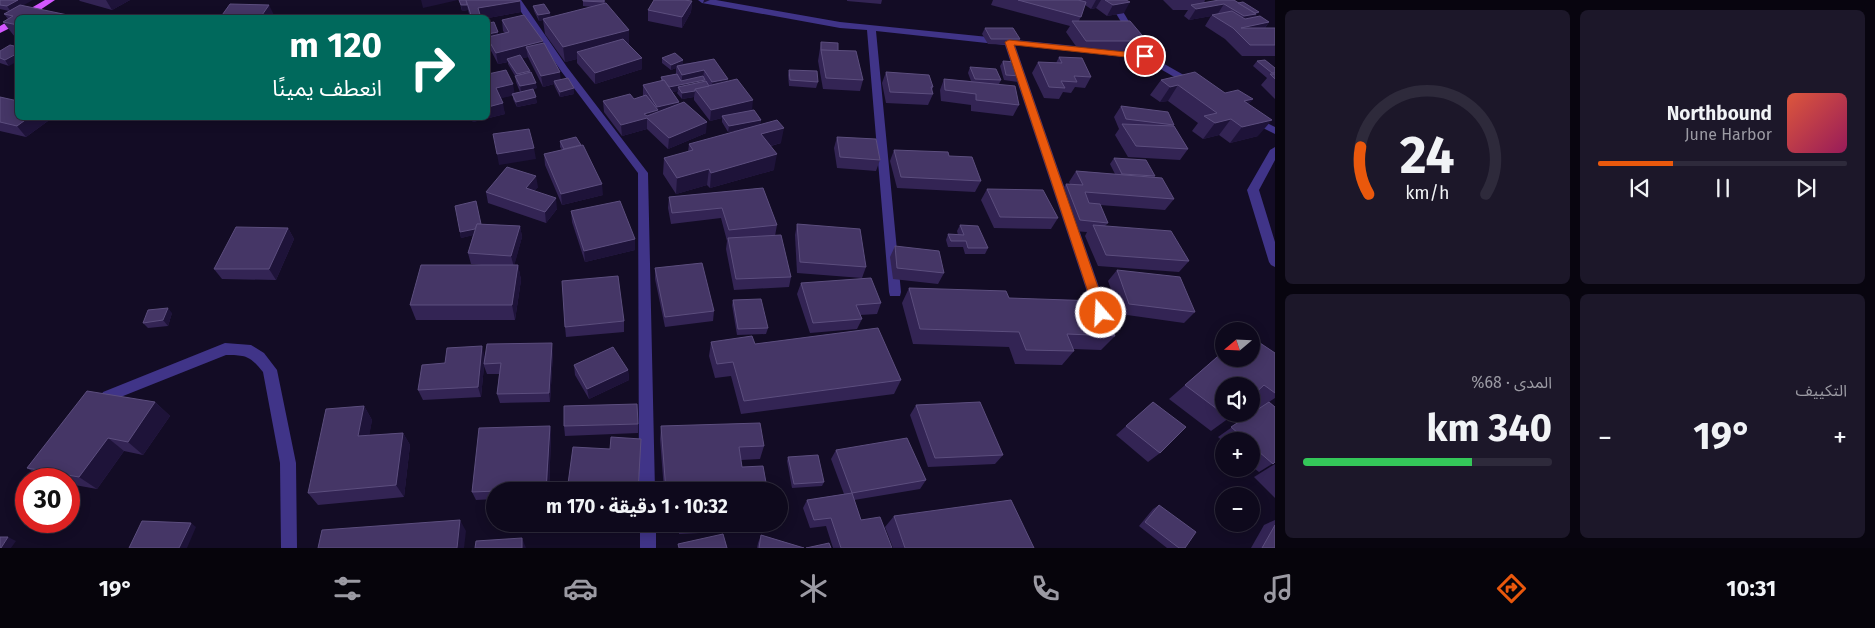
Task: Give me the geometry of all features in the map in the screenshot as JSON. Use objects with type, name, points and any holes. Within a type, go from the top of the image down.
[{"type":"main road","points":[[26,15],[51,0]]},
{"type":"main road","points":[[0,30],[15,22]]},
{"type":"street","points":[[517,0],[564,70],[642,173],[647,482]]},
{"type":"street","points":[[702,0],[840,25],[1009,42],[1141,48]]},
{"type":"street","points":[[1112,0],[1141,48],[1206,91]]},
{"type":"street","points":[[871,28],[895,292]]},
{"type":"street","points":[[1009,42],[1101,313]]},
{"type":"street","points":[[1240,111],[1275,131]]},
{"type":"street","points":[[1275,150],[1252,190],[1275,262]]},
{"type":"street","points":[[108,396],[225,349],[246,349],[259,357],[270,370],[288,463],[289,548]]},
{"type":"street","points":[[648,532],[648,548]]},
{"type":"building","points":[[0,0],[18,0],[7,6],[0,5]]},
{"type":"building","points":[[459,0],[466,0],[467,5],[461,5]]},
{"type":"building","points":[[466,0],[520,1],[478,8],[480,15],[471,15]]},
{"type":"building","points":[[604,0],[604,2],[583,1]]},
{"type":"building","points":[[654,0],[692,1],[682,17],[648,10]]},
{"type":"building","points":[[1018,0],[1078,0],[1086,2],[1081,17]]},
{"type":"building","points":[[1105,0],[1126,0],[1130,2],[1113,5]]},
{"type":"building","points":[[1219,0],[1234,0],[1256,14],[1244,16],[1224,4],[1196,9],[1191,5]]},
{"type":"building","points":[[1243,2],[1259,12],[1255,13],[1238,3]]},
{"type":"building","points":[[606,3],[629,30],[563,47],[543,19]]},
{"type":"building","points":[[230,4],[269,5],[262,15],[222,15]]},
{"type":"building","points":[[544,4],[550,13],[538,15],[533,6]]},
{"type":"building","points":[[20,5],[68,15],[15,15],[15,24],[3,22],[13,16],[4,14]]},
{"type":"building","points":[[1232,11],[1245,19],[1260,16],[1269,22],[1241,28],[1275,28],[1275,45],[1250,45],[1233,28],[1212,15]]},
{"type":"building","points":[[524,15],[543,41],[496,53],[490,42],[490,37],[509,32],[502,20]]},
{"type":"building","points":[[1072,21],[1130,21],[1147,41],[1086,41]]},
{"type":"building","points":[[494,22],[498,32],[490,34],[490,23]]},
{"type":"building","points":[[985,28],[1013,28],[1020,39],[991,39]]},
{"type":"building","points":[[623,39],[642,58],[595,73],[577,52]]},
{"type":"building","points":[[821,42],[838,43],[838,51],[821,50]]},
{"type":"building","points":[[544,43],[560,72],[541,76],[526,47]]},
{"type":"building","points":[[10,45],[15,46],[15,55],[5,60],[0,58],[0,51]]},
{"type":"building","points":[[821,50],[856,51],[863,80],[826,78]]},
{"type":"building","points":[[675,53],[683,60],[671,65],[662,58]]},
{"type":"building","points":[[520,55],[530,71],[517,74],[507,59]]},
{"type":"building","points":[[1059,57],[1082,58],[1091,77],[1074,76],[1077,82],[1061,81],[1065,88],[1049,87],[1038,62],[1062,63]]},
{"type":"building","points":[[714,59],[728,79],[712,82],[704,70],[682,75],[677,66]]},
{"type":"building","points":[[1265,60],[1275,68],[1275,73],[1272,73],[1257,61]]},
{"type":"building","points":[[1003,61],[1016,62],[1020,76],[1006,75]]},
{"type":"building","points":[[970,67],[996,69],[1001,80],[975,79]]},
{"type":"building","points":[[506,70],[513,84],[496,88],[503,103],[490,106],[490,74]]},
{"type":"building","points":[[789,70],[817,71],[818,82],[790,80]]},
{"type":"building","points":[[531,72],[536,83],[520,86],[515,76]]},
{"type":"building","points":[[886,72],[929,75],[933,94],[890,92]]},
{"type":"building","points":[[1195,72],[1225,93],[1238,90],[1253,99],[1244,101],[1272,120],[1242,127],[1231,119],[1215,123],[1204,116],[1217,113],[1178,85],[1170,87],[1161,80]]},
{"type":"building","points":[[677,74],[681,81],[703,76],[705,80],[669,87],[661,77]]},
{"type":"building","points":[[568,78],[574,88],[560,92],[554,81]]},
{"type":"building","points":[[737,79],[753,100],[711,110],[695,89]]},
{"type":"building","points":[[944,79],[1015,86],[1019,105],[976,100],[976,94],[945,90]]},
{"type":"building","points":[[664,80],[679,102],[657,107],[643,85]]},
{"type":"building","points":[[706,81],[709,86],[695,89],[695,91],[682,93],[678,87]]},
{"type":"building","points":[[533,89],[536,97],[516,102],[512,94]]},
{"type":"building","points":[[630,94],[634,99],[646,95],[658,110],[644,114],[647,116],[684,102],[707,122],[669,138],[647,118],[621,125],[603,101]]},
{"type":"building","points":[[0,97],[15,100],[15,120],[25,120],[17,126],[0,122]]},
{"type":"building","points":[[1121,106],[1168,112],[1174,125],[1126,119]]},
{"type":"building","points":[[754,110],[761,120],[729,126],[722,116]]},
{"type":"building","points":[[777,120],[784,128],[761,134],[777,154],[711,173],[709,169],[677,178],[664,158],[693,150],[689,144]]},
{"type":"building","points":[[1122,124],[1174,126],[1188,149],[1136,146]]},
{"type":"building","points":[[529,129],[534,148],[497,154],[493,134]]},
{"type":"building","points":[[576,137],[581,145],[564,149],[560,141]]},
{"type":"building","points":[[837,137],[876,139],[880,160],[840,157]]},
{"type":"building","points":[[583,145],[602,184],[561,194],[544,154]]},
{"type":"building","points":[[894,150],[948,152],[949,156],[972,157],[981,181],[901,177]]},
{"type":"building","points":[[1114,158],[1146,160],[1155,176],[1122,174]]},
{"type":"building","points":[[507,167],[536,176],[526,188],[556,198],[545,212],[486,192]]},
{"type":"building","points":[[1076,171],[1162,178],[1174,199],[1085,192],[1089,203],[1100,204],[1108,223],[1080,220],[1066,184],[1083,185]]},
{"type":"building","points":[[763,188],[777,225],[729,230],[722,208],[672,213],[669,197]]},
{"type":"building","points":[[987,189],[1043,190],[1058,218],[1000,217]]},
{"type":"building","points":[[476,201],[481,224],[477,224],[475,229],[460,232],[455,206]]},
{"type":"building","points":[[620,201],[635,239],[584,251],[571,211]]},
{"type":"building","points":[[477,224],[520,226],[511,256],[468,253]]},
{"type":"building","points":[[797,224],[860,229],[866,267],[800,262]]},
{"type":"building","points":[[960,225],[978,226],[988,248],[968,248],[966,241],[951,241],[948,234],[964,235]]},
{"type":"building","points":[[1093,225],[1171,231],[1189,261],[1106,255]]},
{"type":"building","points":[[236,227],[288,228],[269,269],[214,269]]},
{"type":"building","points":[[781,235],[791,277],[736,279],[728,238]]},
{"type":"building","points":[[895,246],[939,251],[944,273],[897,268]]},
{"type":"building","points":[[702,263],[714,311],[665,317],[655,268]]},
{"type":"building","points":[[421,265],[518,265],[512,305],[410,305]]},
{"type":"building","points":[[1117,270],[1180,277],[1195,312],[1129,304]]},
{"type":"building","points":[[618,276],[624,321],[565,327],[562,281]]},
{"type":"building","points":[[871,278],[881,303],[856,305],[862,319],[813,323],[801,283]]},
{"type":"building","points":[[909,288],[1006,291],[1009,298],[1097,301],[1115,336],[1067,334],[1074,351],[1026,350],[1019,332],[920,329]]},
{"type":"building","points":[[761,299],[768,328],[738,329],[733,300]]},
{"type":"building","points":[[168,308],[163,320],[143,323],[148,310]]},
{"type":"building","points":[[878,328],[901,380],[744,401],[733,362],[717,364],[711,342],[752,336],[755,344]]},
{"type":"building","points":[[552,343],[549,393],[497,394],[501,363],[484,364],[487,344]]},
{"type":"building","points":[[1260,343],[1275,353],[1275,393],[1264,385],[1260,389],[1260,377],[1215,377],[1215,408],[1185,385],[1215,359],[1215,368],[1260,368]]},
{"type":"building","points":[[482,346],[478,387],[418,390],[422,365],[445,363],[447,348]]},
{"type":"building","points":[[613,347],[628,370],[587,389],[574,365]]},
{"type":"building","points":[[87,391],[155,402],[128,442],[108,438],[80,476],[80,468],[27,468]]},
{"type":"building","points":[[980,402],[1003,455],[935,458],[916,405]]},
{"type":"building","points":[[1153,402],[1186,427],[1160,453],[1126,426]]},
{"type":"building","points":[[1269,402],[1275,407],[1275,462],[1273,464],[1260,453],[1260,432],[1237,432],[1231,427],[1239,422],[1260,422],[1260,408]]},
{"type":"building","points":[[637,404],[638,424],[564,426],[564,406]]},
{"type":"building","points":[[364,406],[358,436],[403,433],[396,485],[308,493],[326,409]]},
{"type":"building","points":[[760,423],[764,446],[739,447],[742,467],[763,466],[766,482],[665,482],[661,426]]},
{"type":"building","points":[[550,426],[546,482],[486,482],[486,491],[472,492],[479,428]]},
{"type":"building","points":[[611,437],[641,439],[639,482],[568,482],[573,447],[610,449]]},
{"type":"building","points":[[907,438],[926,480],[852,493],[836,450]]},
{"type":"building","points":[[818,455],[824,482],[794,484],[788,457]]},
{"type":"building","points":[[852,493],[861,520],[880,517],[892,548],[841,548],[831,518],[814,520],[807,500]]},
{"type":"building","points":[[1011,500],[1034,548],[905,548],[894,516]]},
{"type":"building","points":[[1159,505],[1196,532],[1185,548],[1179,548],[1145,522]]},
{"type":"building","points":[[460,520],[457,548],[318,548],[322,530]]},
{"type":"building","points":[[142,521],[191,523],[179,548],[129,548]]},
{"type":"building","points":[[1275,525],[1275,548],[1262,548]]},
{"type":"building","points":[[723,534],[727,548],[679,548],[678,544]]},
{"type":"building","points":[[761,535],[804,548],[759,548]]},
{"type":"building","points":[[0,537],[8,537],[1,548],[0,548]]},
{"type":"building","points":[[522,538],[522,548],[475,548],[476,541]]},
{"type":"building","points":[[829,543],[831,548],[806,548]]},
{"type":"route","points":[[1101,313],[1009,42],[1145,56]]}]
